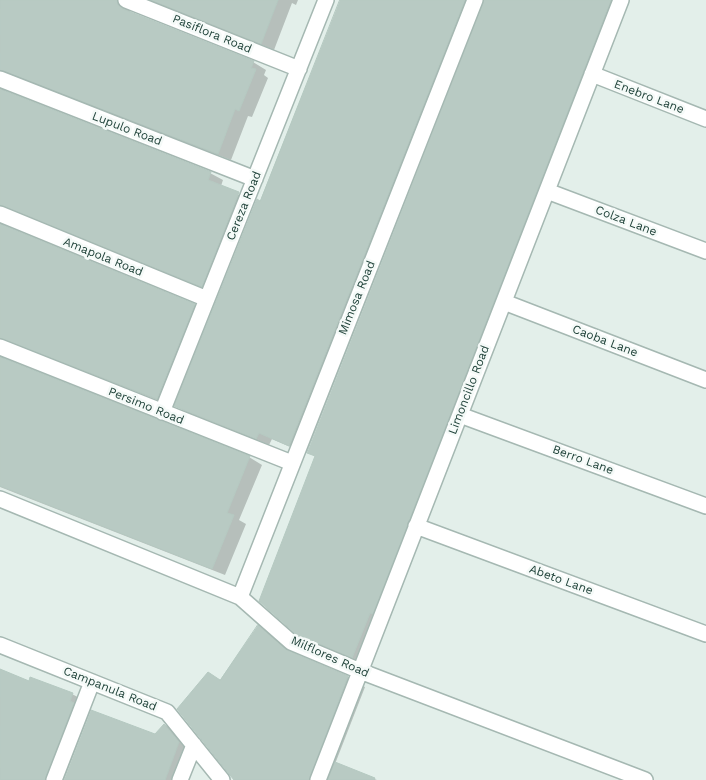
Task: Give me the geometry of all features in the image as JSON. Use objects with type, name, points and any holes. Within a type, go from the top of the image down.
[{"type":"street","name":"Pasiflora Road","points":[[126,0],[299,69]]},
{"type":"street","name":"Cereza Road","points":[[162,412],[326,0]]},
{"type":"street","name":"Mimosa Road","points":[[240,597],[475,0]]},
{"type":"street","name":"Limoncillo Road","points":[[318,780],[621,0]]},
{"type":"street","name":"Enebro Lane","points":[[592,74],[706,119]]},
{"type":"street","name":"Lupulo Road","points":[[0,79],[255,179]]},
{"type":"street","name":"Colza Lane","points":[[547,191],[706,251]]},
{"type":"street","name":"Amapola Road","points":[[0,214],[207,299]]},
{"type":"street","name":"Caoba Lane","points":[[504,302],[706,380]]},
{"type":"street","name":"Persimo Road","points":[[0,347],[292,463]]},
{"type":"street","name":"Berro Lane","points":[[460,415],[706,506]]},
{"type":"street","name":"Milflores Road","points":[[0,499],[240,597],[291,642],[360,671],[646,780]]},
{"type":"street","name":"Abeto Lane","points":[[416,526],[706,634]]},
{"type":"street","name":"Campanula Road","points":[[0,645],[167,712],[222,780]]},
{"type":"street","points":[[54,780],[92,682]]},
{"type":"street","points":[[180,780],[194,745]]},
{"type":"building","points":[[0,0],[117,0],[118,5],[123,9],[254,61],[251,68],[256,69],[239,111],[235,109],[218,154],[0,70]]},
{"type":"building","points":[[151,0],[278,0],[261,44]]},
{"type":"building","points":[[340,0],[465,0],[289,446],[259,433],[256,439],[174,406],[257,199],[260,201]]},
{"type":"building","points":[[484,0],[611,0],[373,614],[370,613],[352,658],[296,634],[259,601],[315,456],[307,453]]},
{"type":"building","points":[[0,89],[211,172],[208,180],[239,192],[202,287],[0,205]]},
{"type":"building","points":[[0,224],[195,304],[157,399],[0,338]]},
{"type":"building","points":[[0,357],[250,456],[227,513],[234,515],[212,569],[0,486]]},
{"type":"building","points":[[258,625],[287,650],[348,676],[309,780],[234,780],[177,709],[208,672],[220,680]]},
{"type":"building","points":[[0,669],[29,681],[30,677],[73,693],[70,701],[74,703],[45,780],[0,780]]},
{"type":"building","points":[[91,710],[155,734],[164,724],[179,742],[165,780],[64,780]]},
{"type":"building","points":[[335,762],[375,778],[374,780],[328,780]]}]
